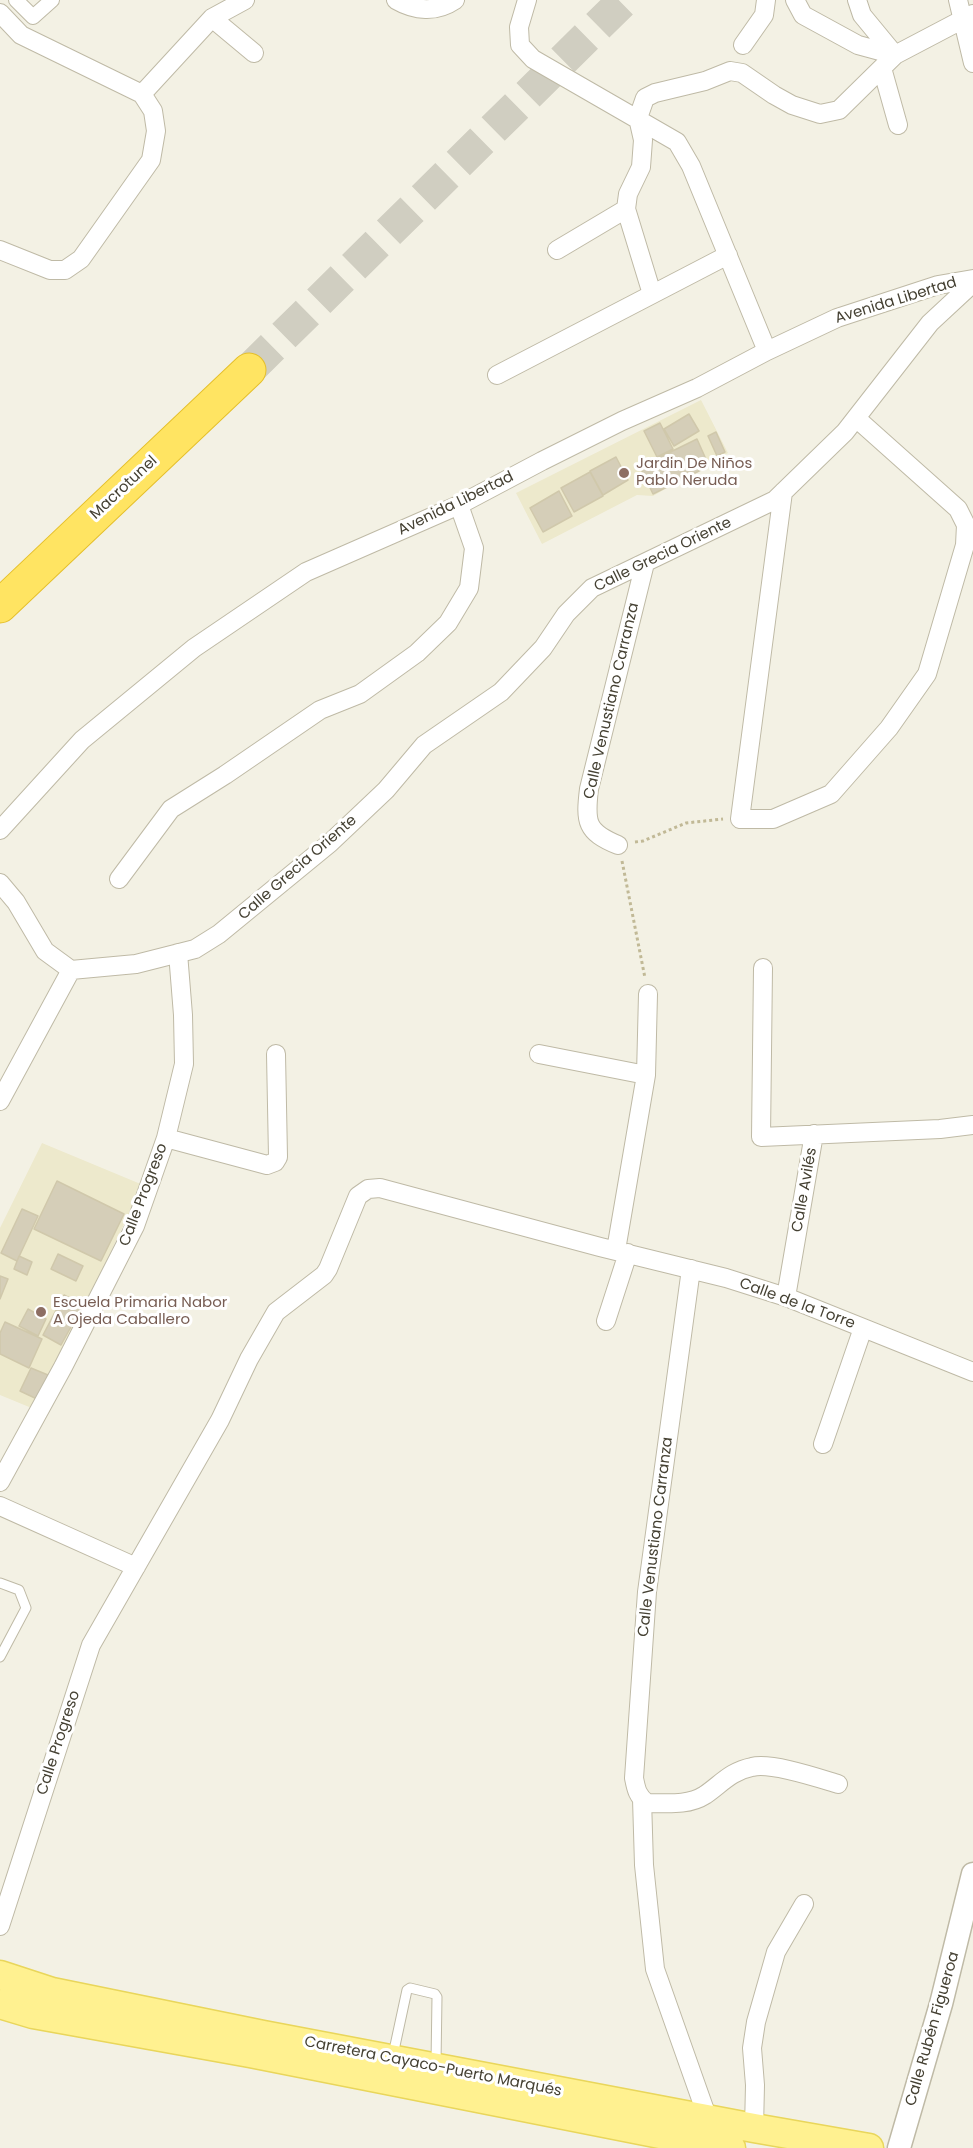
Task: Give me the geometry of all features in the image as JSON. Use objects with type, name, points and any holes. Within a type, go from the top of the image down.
[{"type":"highway","name":"Macrotunel","points":[[0,606],[249,370]]},
{"type":"main road","name":"Carretera Cayaco-Puerto Marqués","points":[[0,1975],[52,1992],[391,2070]]},
{"type":"main road","name":"Carretera Cayaco-Puerto Marqués","points":[[0,2004],[33,2014],[708,2119],[869,2148]]},
{"type":"main road","name":"Carretera Cayaco-Puerto Marqués","points":[[434,2078],[731,2148]]},
{"type":"street","points":[[16,0],[33,17],[52,0]]},
{"type":"street","points":[[142,94],[212,18],[244,0]]},
{"type":"street","points":[[396,0],[404,5],[428,11],[455,0]]},
{"type":"street","points":[[527,0],[519,27],[520,45],[533,59],[676,141],[691,166],[767,351]]},
{"type":"street","points":[[742,45],[764,15],[766,0]]},
{"type":"street","points":[[795,0],[803,15],[858,45],[876,51],[888,61]]},
{"type":"street","points":[[857,0],[862,15],[888,61],[898,125]]},
{"type":"street","points":[[958,0],[968,16],[973,63]]},
{"type":"street","points":[[0,13],[21,35],[142,94],[153,111],[156,131],[151,160],[81,259],[65,270],[50,270],[0,250]]},
{"type":"street","points":[[652,294],[626,209],[627,194],[641,167],[643,141],[638,118],[645,98],[655,93],[705,81],[730,71],[742,73],[792,105],[820,114],[831,113],[839,110],[888,61],[968,16]]},
{"type":"street","points":[[212,18],[254,53]]},
{"type":"street","points":[[557,250],[626,209]]},
{"type":"street","points":[[497,375],[728,255]]},
{"type":"street","name":"Avenida Libertad","points":[[0,830],[82,740],[194,648],[306,572],[459,505],[622,421],[697,388],[837,318],[938,285],[973,279]]},
{"type":"street","name":"Calle Grecia Oriente","points":[[71,970],[136,964],[195,949],[219,934],[330,843],[386,790],[424,745],[501,692],[543,648],[566,614],[592,588],[775,500],[845,432],[930,323],[973,284]]},
{"type":"street","points":[[783,492],[740,819],[773,819],[831,794],[889,728],[927,674],[965,545],[966,525],[958,509],[856,418]]},
{"type":"street","points":[[119,879],[171,809],[320,710],[360,694],[417,653],[448,623],[469,588],[474,548],[459,505]]},
{"type":"street","name":"Calle Venustiano Carranza","points":[[618,845],[599,837],[590,827],[587,808],[589,789],[645,563]]},
{"type":"street","points":[[0,883],[16,902],[45,951],[71,970],[0,1101]]},
{"type":"street","name":"Calle Progreso","points":[[0,1482],[63,1367],[135,1226],[166,1138],[184,1064],[178,953]]},
{"type":"street","points":[[763,968],[761,1137],[814,1134]]},
{"type":"street","points":[[606,1321],[622,1252],[646,1075],[648,994]]},
{"type":"street","points":[[166,1138],[267,1165],[274,1162],[278,1157],[276,1054]]},
{"type":"street","points":[[540,1054],[646,1075]]},
{"type":"street","name":"Calle Avilés","points":[[786,1297],[814,1134],[940,1129],[973,1125]]},
{"type":"street","name":"Calle de la Torre","points":[[368,1189],[380,1188],[691,1269],[786,1297],[973,1372]]},
{"type":"street","name":"Calle Progreso","points":[[0,1926],[91,1645],[220,1420],[249,1359],[276,1312],[324,1275],[358,1196],[368,1189]]},
{"type":"street","name":"Calle Venustiano Carranza","points":[[691,1269],[647,1592],[634,1778],[636,1790],[644,1801],[644,1865],[655,1969],[708,2119]]},
{"type":"street","points":[[823,1443],[863,1328]]},
{"type":"street","points":[[0,1506],[136,1567]]},
{"type":"street","points":[[644,1801],[683,1803],[693,1800],[704,1796],[724,1779],[753,1766],[786,1769],[838,1784]]},
{"type":"street","name":"Calle Rubén Figueroa","points":[[899,2148],[941,2004],[973,1874]]},
{"type":"street","points":[[754,2128],[755,2085],[752,2048],[756,2022],[776,1952],[804,1904]]},
{"type":"lane","points":[[0,1583],[20,1590],[26,1608],[0,1658]]},
{"type":"lane","points":[[391,2070],[407,1990],[410,1988],[435,1994],[437,1997],[434,2078]]},
{"type":"path","points":[[648,994],[618,845],[643,841],[686,823],[740,819]]},
{"type":"shaded area","name":"Jardin De Niños Pablo Neruda","points":[[701,400],[728,453],[653,496],[637,495],[542,544],[516,493]]},
{"type":"shaded area","name":"Escuela Primaria Nabor A Ojeda Caballero","points":[[42,1143],[143,1185],[34,1409],[0,1395],[0,1228]]},
{"type":"building","points":[[689,414],[699,431],[674,446],[664,429]]},
{"type":"building","points":[[660,423],[673,449],[657,457],[644,431]]},
{"type":"building","points":[[716,432],[725,452],[717,456],[708,436]]},
{"type":"building","points":[[697,439],[709,466],[653,494],[640,467]]},
{"type":"building","points":[[616,457],[628,480],[603,495],[590,471]]},
{"type":"building","points":[[590,472],[603,496],[574,512],[561,488]]},
{"type":"building","points":[[559,491],[572,516],[543,532],[530,508]]},
{"type":"building","points":[[57,1181],[124,1214],[101,1261],[34,1229]]},
{"type":"building","points":[[22,1209],[38,1216],[17,1261],[1,1253]]},
{"type":"building","points":[[58,1254],[83,1266],[76,1281],[51,1269]]},
{"type":"building","points":[[19,1256],[32,1262],[27,1275],[14,1269]]},
{"type":"building","points":[[0,1276],[8,1279],[0,1299]]},
{"type":"building","points":[[64,1295],[83,1305],[61,1345],[43,1335]]},
{"type":"building","points":[[28,1309],[46,1319],[38,1336],[19,1326]]},
{"type":"building","points":[[5,1322],[42,1339],[29,1368],[0,1354],[0,1333]]},
{"type":"building","points":[[31,1368],[48,1375],[37,1399],[20,1391]]},
{"type":"tunnel","points":[[249,370],[624,0]]},
{"type":"place","name":"Jardin De Niños Pablo Neruda","points":[[624,473]]},
{"type":"place","name":"Escuela Primaria Nabor A Ojeda Caballero","points":[[41,1312]]}]
